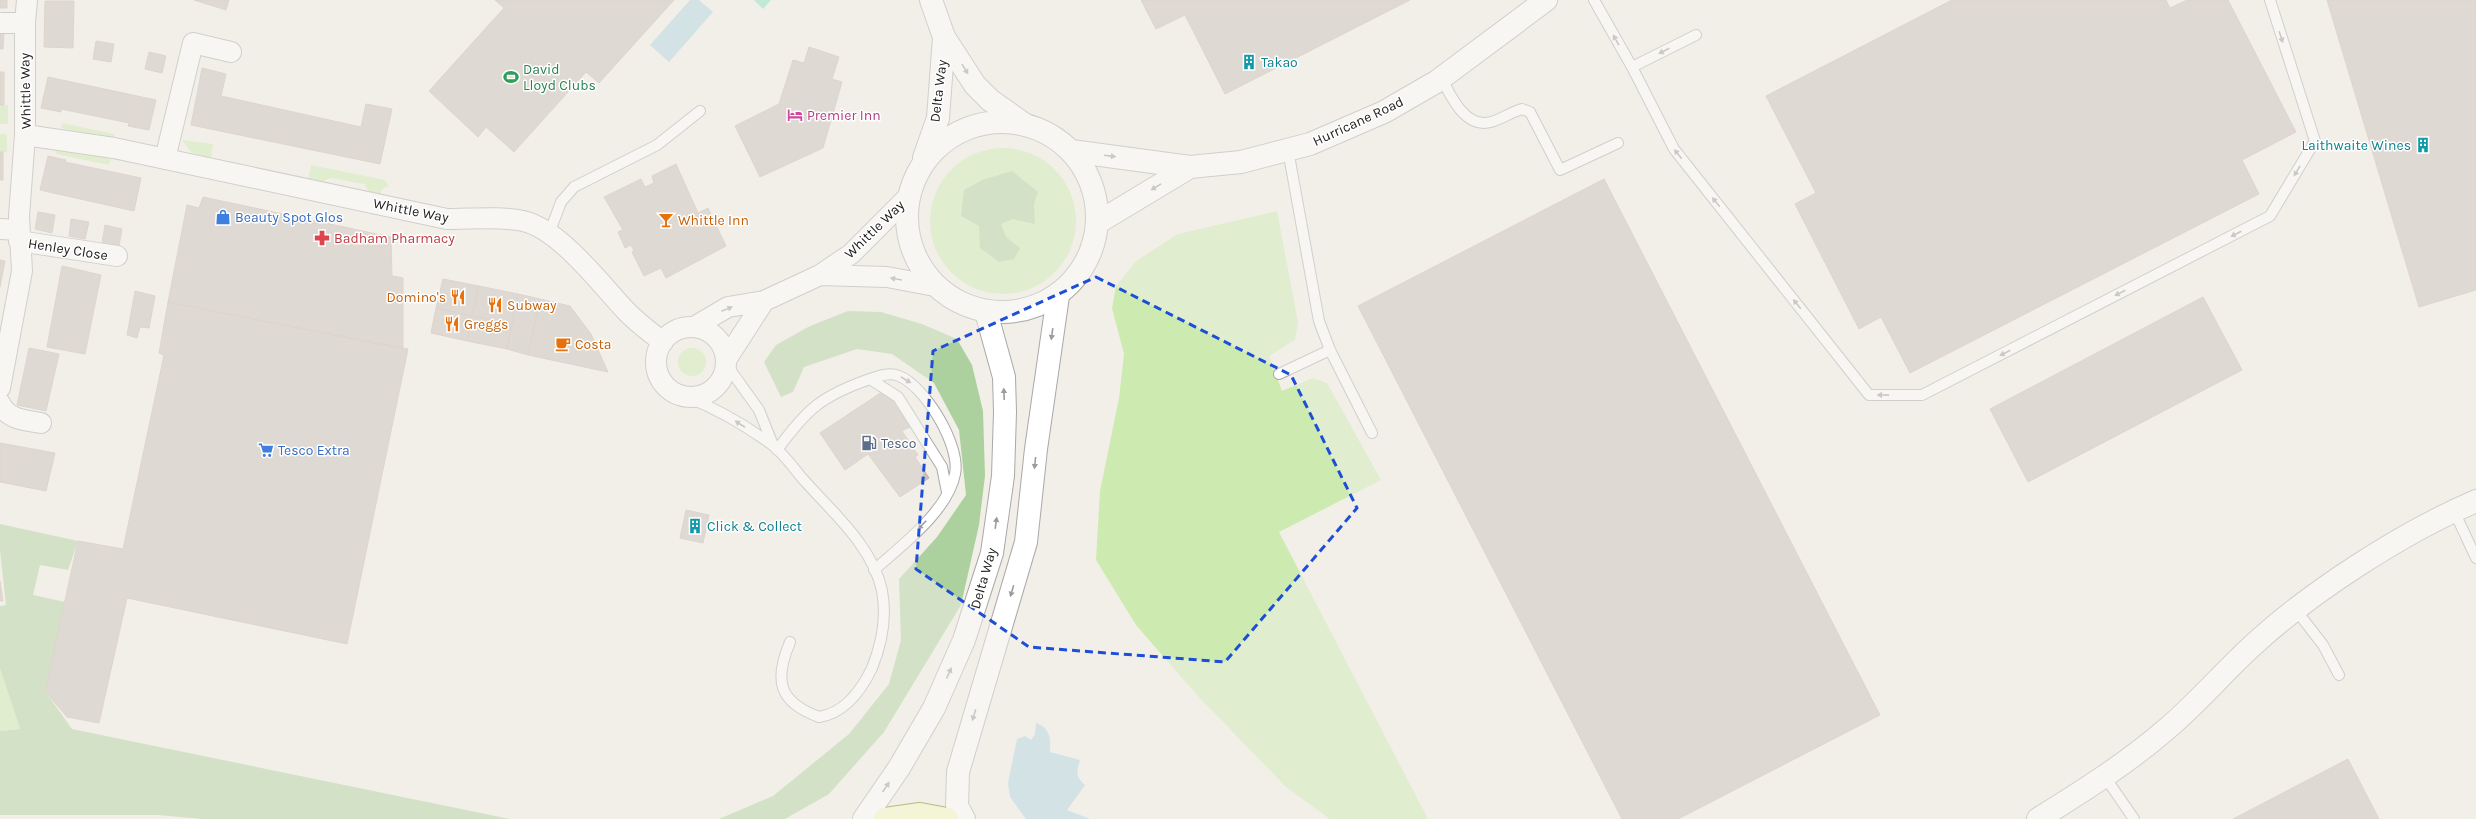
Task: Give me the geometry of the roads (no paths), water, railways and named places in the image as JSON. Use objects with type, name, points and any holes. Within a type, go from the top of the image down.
[{"type":"main road","points":[[885,819],[920,814],[947,819]]},
{"type":"street","name":"Whittle Way","points":[[27,0],[25,23],[25,135],[68,140],[165,159],[447,219],[501,219],[524,222],[548,234],[581,262],[628,313],[663,342]]},
{"type":"street","name":"Delta Way","points":[[931,0],[944,37],[975,85],[990,100],[1026,124]]},
{"type":"street","name":"Hurricane Road","points":[[1071,151],[1190,167],[1241,162],[1310,144],[1384,112],[1441,78],[1546,0]]},
{"type":"street","points":[[0,23],[25,23]]},
{"type":"street","name":"Delta Way","points":[[908,196],[938,118],[944,37]]},
{"type":"street","points":[[165,159],[193,43],[231,52]]},
{"type":"street","points":[[908,196],[907,229],[916,260],[934,286],[958,303],[986,312],[1011,313],[1036,307],[1058,296],[1078,276],[1092,251],[1097,223],[1096,197],[1086,172],[1071,151],[1050,135],[1026,124],[996,122],[966,128],[940,144],[920,167]]},
{"type":"street","name":"Henley Close","points":[[0,388],[5,339],[22,271],[13,233],[25,135]]},
{"type":"street","name":"Hurricane Road","points":[[1097,223],[1190,167]]},
{"type":"street","name":"Whittle Way","points":[[694,327],[728,307],[764,301],[820,275],[851,254],[908,196]]},
{"type":"street","name":"Henley Close","points":[[13,233],[117,256]]},
{"type":"street","name":"Whittle Way","points":[[820,275],[886,277],[934,286]]},
{"type":"street","points":[[964,819],[958,806],[958,772],[1026,542],[1038,434],[1058,296]]},
{"type":"street","points":[[726,362],[720,342],[704,329],[694,327],[676,330],[663,342],[656,361],[658,371],[669,388],[687,396],[706,394],[714,389],[724,374],[726,362],[764,301]]},
{"type":"street","name":"Delta Way","points":[[864,819],[899,768],[934,708],[964,640],[992,552],[1003,476],[1005,412],[1004,377],[986,312]]},
{"type":"street","points":[[0,403],[4,413],[13,418],[41,423]]},
{"type":"street","points":[[2038,819],[2105,777],[2169,728],[2252,646],[2296,610],[2372,557],[2454,511],[2476,502]]},
{"type":"lane","points":[[1594,0],[1632,67],[1674,149],[1869,395],[1922,395],[2270,216],[2315,141],[2270,0]]},
{"type":"lane","points":[[1632,67],[1696,35]]},
{"type":"lane","points":[[1441,78],[1460,110],[1474,121],[1490,122],[1522,109],[1530,112],[1560,170],[1618,142]]},
{"type":"lane","points":[[548,234],[561,202],[574,187],[657,145],[700,111]]},
{"type":"lane","points":[[1288,150],[1318,321],[1330,350],[1372,433]]},
{"type":"lane","points":[[1279,374],[1330,350]]},
{"type":"lane","points":[[726,362],[759,410],[775,447]]},
{"type":"lane","points":[[775,447],[800,418],[829,395],[870,379],[886,374],[898,375],[910,382],[922,394],[953,445],[956,457],[955,474],[947,495],[932,516],[874,570]]},
{"type":"lane","points":[[870,379],[898,397],[942,466],[947,495]]},
{"type":"lane","points":[[687,396],[713,407],[775,447],[860,543],[874,570],[882,590],[883,632],[868,676],[855,695],[840,710],[819,716],[793,704],[780,682],[780,671],[790,642]]},
{"type":"lane","points":[[2454,511],[2476,558]]},
{"type":"lane","points":[[2296,610],[2323,645],[2339,675]]},
{"type":"lane","points":[[2105,777],[2134,819]]},
{"type":"water","points":[[690,0],[699,0],[713,12],[669,62],[650,45]]},
{"type":"water","points":[[1036,723],[1041,725],[1049,734],[1050,752],[1080,760],[1078,777],[1085,785],[1067,810],[1090,819],[1026,819],[1010,797],[1008,783],[1017,739],[1025,736],[1031,740],[1035,734]]},
{"type":"place","name":"Takao","points":[[1249,62]]},
{"type":"place","name":"David Lloyd Clubs","points":[[511,77]]},
{"type":"place","name":"Premier Inn","points":[[795,115]]},
{"type":"place","name":"Laithwaite Wines","points":[[2423,145]]},
{"type":"place","name":"Beauty Spot Glos","points":[[223,217]]},
{"type":"place","name":"Whittle Inn","points":[[666,220]]},
{"type":"place","name":"Badham Pharmacy","points":[[322,238]]},
{"type":"place","name":"Domino's","points":[[458,297]]},
{"type":"place","name":"Subway","points":[[495,305]]},
{"type":"place","name":"Greggs","points":[[452,324]]},
{"type":"place","name":"Costa","points":[[563,344]]},
{"type":"place","name":"Tesco","points":[[869,443]]},
{"type":"place","name":"Tesco Extra","points":[[266,450]]},
{"type":"place","name":"Click & Collect","points":[[695,526]]}]
